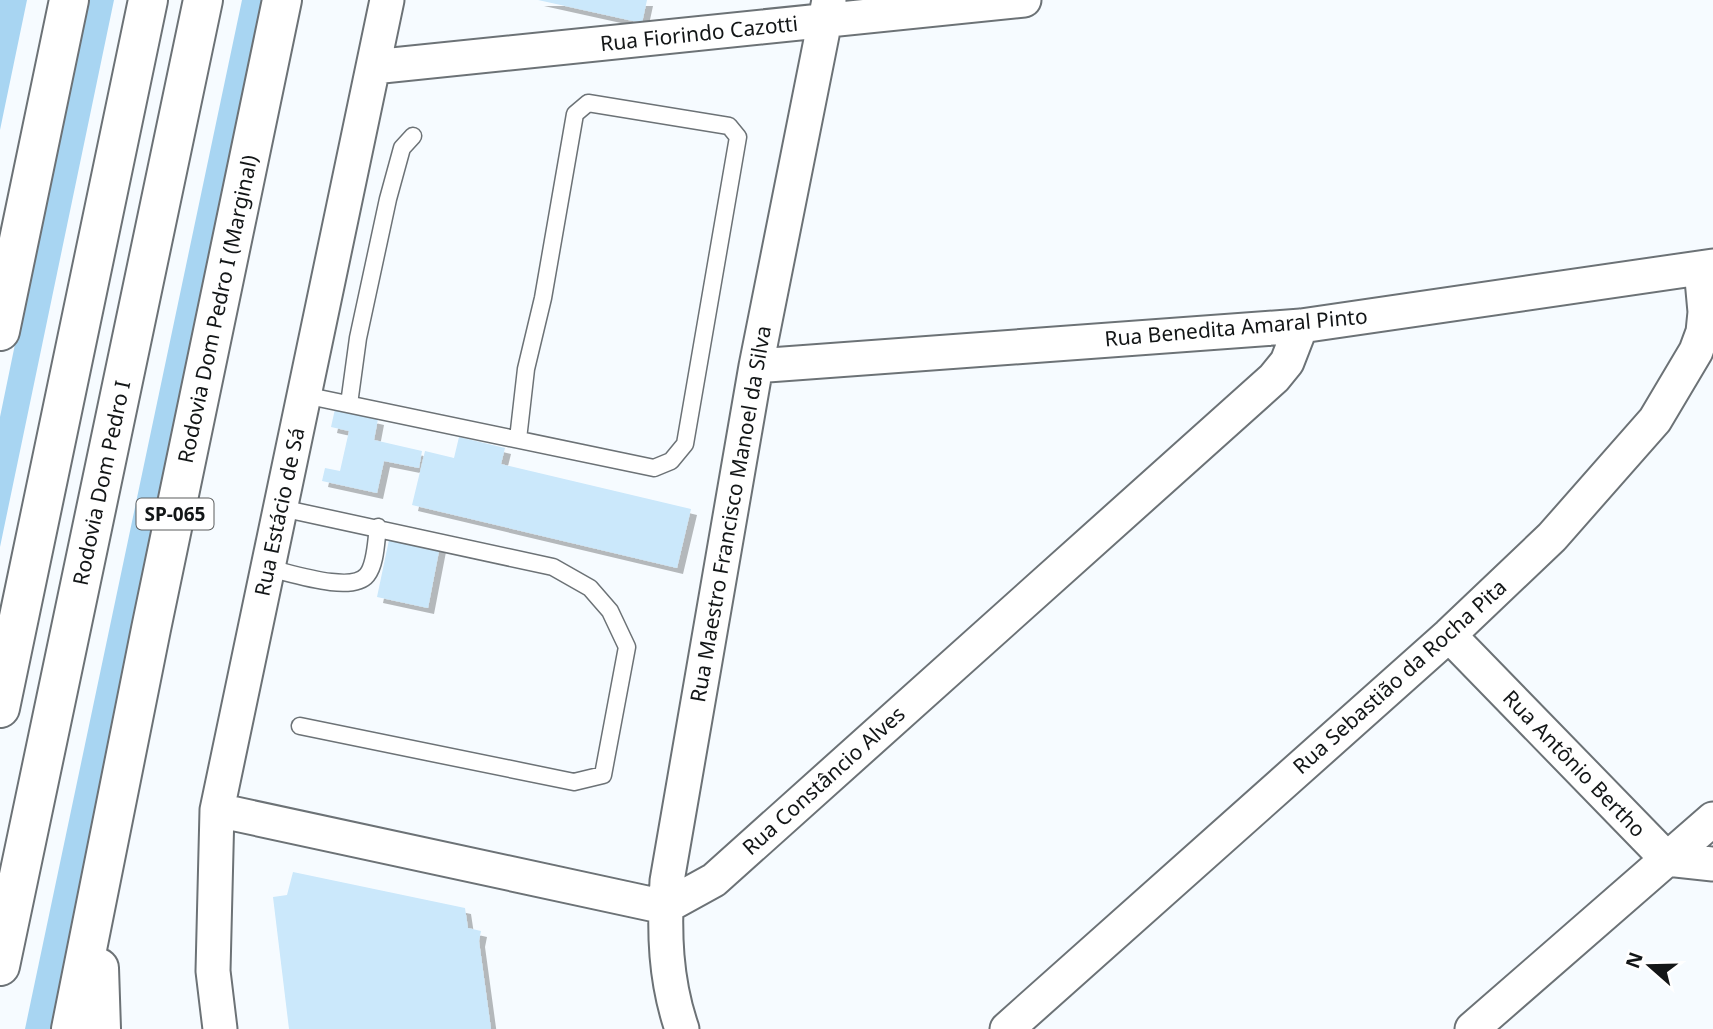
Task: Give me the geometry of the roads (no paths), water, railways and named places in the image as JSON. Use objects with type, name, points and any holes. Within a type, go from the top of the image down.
[{"type":"highway","points":[[0,331],[69,0]]},
{"type":"highway","points":[[0,708],[149,0]]},
{"type":"highway","name":"Rodovia Dom Pedro I","points":[[0,966],[203,0]]},
{"type":"highway","name":"Rodovia Dom Pedro I (Marginal)","points":[[79,1029],[99,949],[107,864],[150,629],[282,0]]},
{"type":"street","name":"Rua Estácio de Sá","points":[[220,1029],[213,971],[217,810],[387,0]]},
{"type":"street","name":"Rua Fiorindo Cazotti","points":[[373,67],[827,10],[1024,0]]},
{"type":"street","name":"Rua Maestro Francisco Manoel da Silva","points":[[682,1029],[675,1009],[664,947],[669,867],[756,366],[827,10]]},
{"type":"street","name":"Rua Benedita Amaral Pinto","points":[[756,366],[1301,326],[1707,267]]},
{"type":"street","name":"Rua Sebastião da Rocha Pita","points":[[1007,1029],[1449,635],[1552,537],[1656,420],[1696,351],[1706,312],[1707,267]]},
{"type":"street","name":"Rua Constâncio Alves","points":[[665,907],[713,880],[1275,378],[1287,362],[1301,326]]},
{"type":"street","name":"Rua Antônio Bertho","points":[[1449,635],[1667,859]]},
{"type":"street","points":[[217,810],[665,907]]},
{"type":"street","points":[[1472,1029],[1713,819]]},
{"type":"street","points":[[1667,859],[1713,864]]},
{"type":"lane","points":[[304,395],[654,468],[671,461],[685,444],[738,137],[729,126],[588,103],[575,114],[543,298],[526,369],[518,439]]},
{"type":"lane","points":[[349,404],[359,338],[388,199],[402,148],[413,136]]},
{"type":"lane","points":[[281,508],[552,567],[590,588],[604,603],[627,647],[603,775],[574,782],[300,726]]},
{"type":"lane","points":[[268,568],[351,585],[366,577],[370,570],[378,527]]}]
